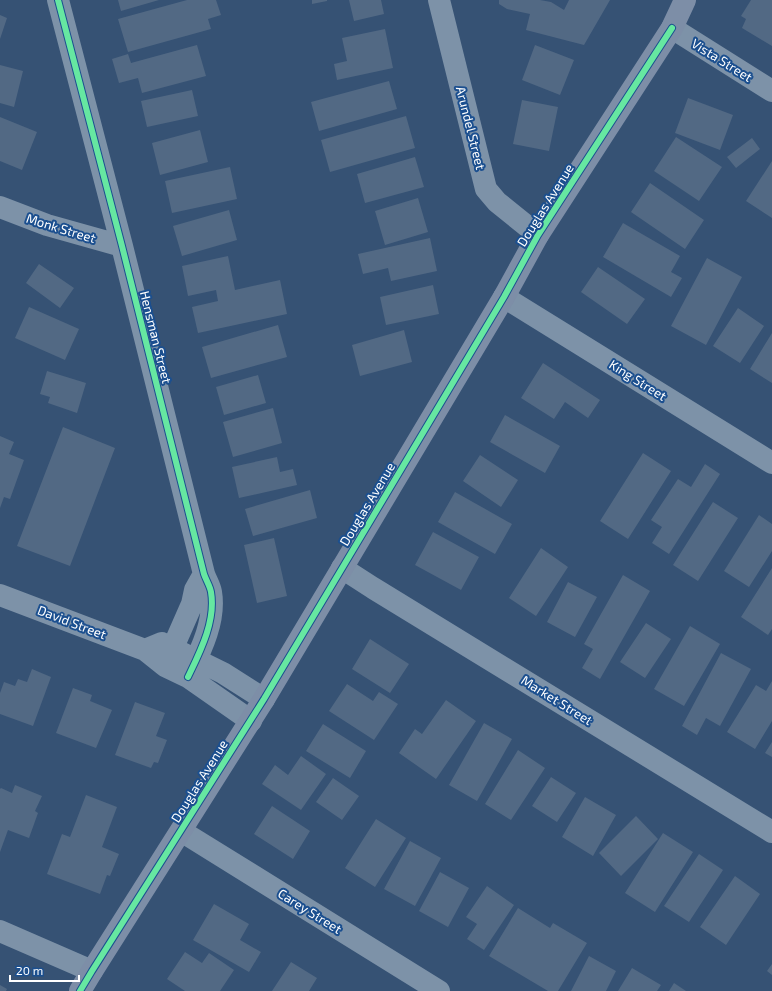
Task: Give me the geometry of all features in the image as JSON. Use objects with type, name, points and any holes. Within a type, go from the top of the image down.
[{"type":"main road","name":"Douglas Avenue","points":[[80,991],[251,721],[504,297],[538,236],[672,28],[685,0]]},
{"type":"main road","name":"Douglas Avenue","points":[[672,28],[697,0]]},
{"type":"street","name":"Hensman Street","points":[[58,0],[122,246],[204,574],[211,591],[212,608],[210,623],[192,668]]},
{"type":"street","name":"Arundel Street","points":[[439,0],[486,189],[497,202],[538,236]]},
{"type":"street","name":"Vista Street","points":[[672,28],[772,91]]},
{"type":"street","name":"Monk Street","points":[[0,207],[47,225],[122,246]]},
{"type":"street","name":"King Street","points":[[504,297],[772,463]]},
{"type":"street","name":"Market Street","points":[[342,568],[772,832]]},
{"type":"street","points":[[168,657],[192,604],[195,590],[204,574]]},
{"type":"street","name":"David Street","points":[[0,595],[145,650],[168,657],[192,668],[235,680],[264,699]]},
{"type":"street","name":"David Street","points":[[192,668],[251,721]]},
{"type":"street","name":"Carey Street","points":[[181,831],[439,991]]},
{"type":"street","points":[[0,931],[92,971]]},
{"type":"building","points":[[118,0],[159,0],[121,11]]},
{"type":"building","points":[[187,0],[216,0],[221,15],[208,19],[211,29],[128,52],[118,19]]},
{"type":"building","points":[[312,0],[327,0],[327,1],[312,4]]},
{"type":"building","points":[[349,0],[381,0],[384,14],[354,21]]},
{"type":"building","points":[[499,0],[540,0],[551,2],[564,10],[569,0],[610,0],[584,45],[526,30],[530,14],[507,9],[499,4]]},
{"type":"building","points":[[751,0],[772,0],[772,46],[742,28],[746,19],[741,16]]},
{"type":"building","points":[[0,15],[7,18],[0,39]]},
{"type":"building","points":[[385,29],[393,68],[337,80],[334,64],[347,61],[342,38]]},
{"type":"building","points":[[197,45],[206,76],[142,93],[138,78],[119,83],[112,59],[128,54],[131,63]]},
{"type":"building","points":[[535,45],[574,60],[560,95],[522,80]]},
{"type":"building","points":[[0,65],[23,71],[14,107],[0,103]]},
{"type":"building","points":[[389,81],[397,109],[319,131],[311,102]]},
{"type":"building","points":[[192,90],[198,116],[147,127],[141,101]]},
{"type":"building","points":[[688,98],[733,115],[720,150],[675,133]]},
{"type":"building","points":[[522,100],[558,107],[549,151],[513,144]]},
{"type":"building","points":[[406,116],[415,148],[330,172],[321,140]]},
{"type":"building","points":[[0,117],[37,132],[22,170],[0,161]]},
{"type":"building","points":[[200,130],[208,162],[160,175],[152,143]]},
{"type":"building","points":[[676,137],[722,167],[699,201],[654,171]]},
{"type":"building","points":[[752,138],[760,149],[736,168],[727,157]]},
{"type":"building","points":[[415,157],[424,187],[365,203],[357,174]]},
{"type":"building","points":[[772,161],[772,218],[746,201]]},
{"type":"building","points":[[230,167],[237,199],[172,213],[165,181]]},
{"type":"building","points":[[650,183],[704,220],[685,249],[631,212]]},
{"type":"building","points":[[418,198],[428,232],[385,245],[375,211]]},
{"type":"building","points":[[229,210],[237,240],[182,256],[173,226]]},
{"type":"building","points":[[623,223],[680,256],[671,272],[682,278],[671,297],[603,257]]},
{"type":"building","points":[[430,238],[437,271],[391,281],[388,268],[363,274],[358,254]]},
{"type":"building","points":[[228,256],[235,290],[280,280],[287,314],[198,333],[192,307],[218,301],[216,290],[188,296],[182,266]]},
{"type":"building","points":[[707,258],[742,277],[706,345],[671,326]]},
{"type":"building","points":[[39,264],[74,288],[60,308],[26,283]]},
{"type":"building","points":[[598,267],[645,299],[627,324],[581,292]]},
{"type":"building","points":[[433,285],[439,314],[386,325],[380,297]]},
{"type":"building","points":[[29,307],[79,329],[65,360],[15,338]]},
{"type":"building","points":[[738,308],[764,326],[740,363],[713,346]]},
{"type":"building","points":[[278,325],[287,357],[211,378],[202,347]]},
{"type":"building","points":[[404,330],[412,362],[360,376],[352,345]]},
{"type":"building","points":[[772,333],[772,383],[750,369]]},
{"type":"building","points":[[543,363],[600,400],[588,418],[565,402],[554,419],[521,398]]},
{"type":"building","points":[[47,371],[86,383],[77,413],[48,403],[50,397],[40,394]]},
{"type":"building","points":[[258,375],[266,403],[224,415],[216,387]]},
{"type":"building","points":[[273,408],[282,443],[233,457],[223,422]]},
{"type":"building","points":[[505,415],[560,446],[545,473],[490,442]]},
{"type":"building","points":[[63,427],[115,448],[70,566],[17,546]]},
{"type":"building","points":[[0,436],[14,442],[9,454],[24,460],[10,499],[4,497],[0,508]]},
{"type":"building","points":[[643,453],[671,471],[628,539],[600,521]]},
{"type":"building","points":[[480,455],[518,480],[501,507],[463,481]]},
{"type":"building","points":[[277,457],[280,472],[293,469],[297,485],[239,498],[232,467]]},
{"type":"building","points":[[705,464],[720,474],[669,554],[652,543],[662,527],[651,520],[678,479],[691,487]]},
{"type":"building","points":[[310,490],[317,518],[253,536],[245,509]]},
{"type":"building","points":[[455,492],[512,524],[495,554],[438,522]]},
{"type":"building","points":[[713,502],[738,518],[698,581],[673,565]]},
{"type":"building","points":[[759,515],[772,524],[772,551],[749,587],[724,571]]},
{"type":"building","points":[[433,532],[479,557],[461,590],[415,565]]},
{"type":"building","points":[[274,538],[287,596],[257,603],[244,545]]},
{"type":"building","points":[[541,548],[568,567],[536,616],[509,598]]},
{"type":"building","points":[[772,568],[772,629],[768,635],[741,617]]},
{"type":"building","points":[[623,575],[650,591],[600,679],[582,668],[593,649],[584,644]]},
{"type":"building","points":[[568,582],[597,597],[575,637],[547,622]]},
{"type":"building","points":[[646,623],[671,639],[645,678],[620,662]]},
{"type":"building","points":[[690,626],[720,644],[684,706],[654,689]]},
{"type":"building","points":[[370,639],[409,664],[390,693],[352,669]]},
{"type":"building","points":[[721,653],[751,669],[720,726],[706,718],[697,735],[682,726]]},
{"type":"building","points":[[32,669],[51,677],[33,726],[0,714],[0,693],[4,682],[15,686],[18,679],[27,682]]},
{"type":"building","points":[[772,681],[772,721],[755,749],[727,732],[756,685],[766,691]]},
{"type":"building","points":[[347,684],[373,701],[379,692],[398,704],[374,740],[329,711]]},
{"type":"building","points":[[73,688],[92,695],[90,701],[112,710],[96,748],[56,733]]},
{"type":"building","points":[[446,700],[476,721],[436,779],[399,753],[415,729],[422,734]]},
{"type":"building","points":[[135,702],[165,713],[156,736],[167,740],[158,763],[154,762],[151,768],[115,755]]},
{"type":"building","points":[[484,723],[512,739],[477,801],[449,785]]},
{"type":"building","points":[[323,724],[366,751],[350,778],[306,751]]},
{"type":"building","points":[[772,742],[772,757],[765,753]]},
{"type":"building","points":[[518,750],[545,768],[511,820],[485,804]]},
{"type":"building","points":[[301,756],[326,774],[301,810],[262,784],[275,765],[288,775]]},
{"type":"building","points":[[551,777],[576,793],[557,822],[532,806]]},
{"type":"building","points":[[333,778],[359,796],[342,820],[316,802]]},
{"type":"building","points":[[15,785],[42,796],[35,811],[38,813],[29,838],[8,830],[0,852],[0,789],[1,788],[12,793]]},
{"type":"building","points":[[86,795],[117,807],[102,847],[119,854],[110,876],[107,875],[100,894],[47,874],[62,834],[70,837]]},
{"type":"building","points":[[585,797],[616,815],[593,856],[562,837]]},
{"type":"building","points":[[272,806],[310,831],[293,859],[254,834]]},
{"type":"building","points":[[636,816],[658,839],[621,876],[599,853]]},
{"type":"building","points":[[376,819],[406,838],[375,887],[345,868]]},
{"type":"building","points":[[663,833],[693,852],[655,912],[625,893]]},
{"type":"building","points":[[410,841],[441,858],[415,906],[384,889]]},
{"type":"building","points":[[699,854],[723,870],[689,922],[664,906]]},
{"type":"building","points":[[440,872],[469,888],[448,927],[419,911]]},
{"type":"building","points":[[735,876],[760,894],[726,945],[700,927]]},
{"type":"building","points":[[487,886],[514,905],[484,950],[467,939],[477,924],[466,917]]},
{"type":"building","points":[[214,904],[249,924],[240,940],[261,952],[249,972],[193,940]]},
{"type":"building","points":[[518,908],[550,928],[553,923],[587,943],[558,991],[548,991],[489,956]]},
{"type":"building","points":[[185,952],[202,963],[209,953],[234,970],[220,991],[185,991],[167,979]]},
{"type":"building","points":[[589,956],[616,971],[606,991],[571,991]]},
{"type":"building","points":[[291,962],[317,978],[309,991],[272,991]]},
{"type":"building","points":[[772,964],[772,975],[767,971]]},
{"type":"building","points":[[632,968],[661,985],[657,991],[618,991]]},
{"type":"building","points":[[674,983],[686,991],[669,991]]},
{"type":"building","points":[[0,985],[7,989],[6,991],[0,991]]},
{"type":"cycle path","points":[[58,0],[122,246],[204,574],[211,592],[212,603],[209,625],[202,647],[188,677]]},
{"type":"cycle path","points":[[80,991],[264,699],[504,297],[538,235],[672,28]]}]
